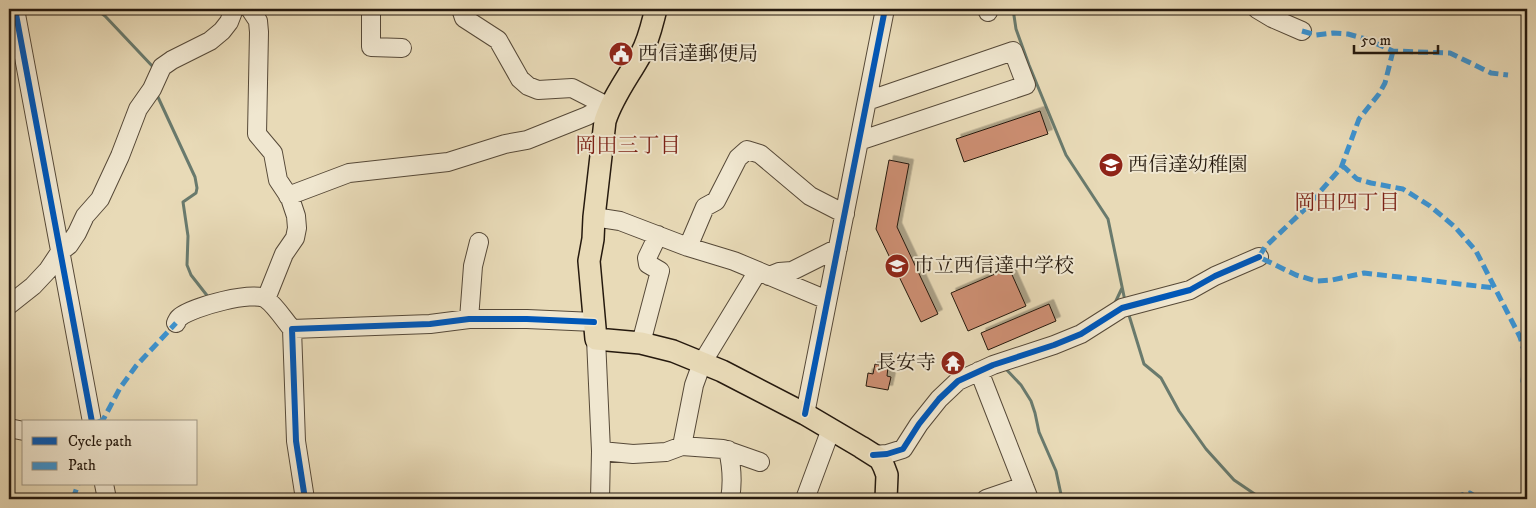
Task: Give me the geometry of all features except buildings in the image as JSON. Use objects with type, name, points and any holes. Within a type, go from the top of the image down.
[{"type":"main road","points":[[656,9],[643,52],[607,107],[593,239],[589,260],[595,330],[673,351],[702,363],[805,414],[831,429],[880,460],[887,475],[886,499]]},
{"type":"street","points":[[14,9],[92,420]]},
{"type":"street","points":[[9,305],[33,286],[77,234],[85,216],[100,198],[120,156],[138,109],[152,88],[162,67],[210,41],[229,22],[234,9]]},
{"type":"street","points":[[250,9],[258,21],[259,32],[257,134],[272,153],[278,180],[288,196],[296,216],[297,228],[294,238],[284,254],[266,299]]},
{"type":"street","points":[[371,9],[371,47],[402,48]]},
{"type":"street","points":[[461,9],[464,18],[498,40],[520,79],[528,86],[538,90],[572,88],[607,107]]},
{"type":"street","points":[[805,414],[885,9]]},
{"type":"street","points":[[1257,9],[1302,31]]},
{"type":"street","points":[[859,141],[1026,85],[1013,50],[867,101]]},
{"type":"street","points":[[288,196],[349,173],[448,162],[505,144],[527,140],[607,107]]},
{"type":"street","points":[[688,247],[705,207],[716,201],[738,158],[747,150],[760,154],[810,196],[845,214]]},
{"type":"street","points":[[594,216],[620,221],[688,247],[734,261],[827,300]]},
{"type":"street","points":[[641,343],[660,272],[648,264],[647,258],[658,235]]},
{"type":"street","points":[[469,319],[473,266],[479,242]]},
{"type":"street","points":[[763,273],[792,271],[838,248]]},
{"type":"street","points":[[874,455],[897,452],[903,449],[919,424],[958,381],[993,365],[1081,334],[1127,306],[1177,295],[1259,257]]},
{"type":"street","points":[[682,446],[694,385],[702,363],[763,273]]},
{"type":"street","points":[[176,323],[180,317],[204,305],[242,297],[260,297],[266,299],[292,329],[296,441],[305,499]]},
{"type":"street","points":[[292,329],[430,324],[469,319],[527,318],[595,330],[601,451],[600,499]]},
{"type":"street","points":[[979,371],[1026,492],[986,499]]},
{"type":"street","points":[[9,428],[22,431]]},
{"type":"street","points":[[805,499],[831,429]]},
{"type":"street","points":[[601,451],[633,454],[666,452],[682,446],[728,450],[760,462]]},
{"type":"street","points":[[728,450],[732,466],[730,499]]},
{"type":"street","points":[[104,486],[107,499]]},
{"type":"waterway","points":[[96,9],[105,16],[155,69]]},
{"type":"waterway","points":[[1013,9],[1016,29],[1029,65],[1066,155],[1108,219],[1125,301]]},
{"type":"waterway","points":[[157,95],[195,177],[196,193],[183,202],[188,236],[187,265],[191,275],[209,298]]},
{"type":"waterway","points":[[1114,305],[1122,288]]},
{"type":"waterway","points":[[1128,312],[1144,364],[1161,378],[1179,411],[1206,449],[1234,480],[1262,499]]},
{"type":"waterway","points":[[1004,367],[1021,385],[1031,401],[1039,432],[1056,471],[1062,499]]},
{"type":"marked path","points":[[1302,31],[1316,35],[1348,34],[1366,39],[1393,51],[1450,53],[1491,73],[1508,75]]},
{"type":"marked path","points":[[1393,51],[1385,83],[1379,94],[1359,119],[1341,168],[1304,210],[1265,247],[1259,257],[1296,275],[1316,281],[1332,280],[1364,273],[1495,288]]},
{"type":"marked path","points":[[1342,165],[1357,179],[1403,189],[1430,206],[1455,227],[1476,251],[1520,337],[1526,357],[1523,381],[1527,396]]},
{"type":"marked path","points":[[103,420],[120,388],[136,366],[176,323]]},
{"type":"marked path","points":[[73,499],[77,486]]},
{"type":"marked path","points":[[1455,499],[1470,493],[1479,499]]},
{"type":"cycle path","points":[[15,9],[92,420]]},
{"type":"cycle path","points":[[805,414],[885,9]]},
{"type":"cycle path","points":[[873,455],[887,454],[903,449],[919,424],[939,399],[958,381],[993,365],[1081,334],[1122,308],[1190,290],[1215,276],[1259,257]]},
{"type":"cycle path","points":[[305,499],[296,441],[292,329],[430,324],[469,319],[594,322]]},
{"type":"place","name":"西信達郵便局","points":[[621,54]]},
{"type":"place","name":"西信達幼稚園","points":[[1111,165]]},
{"type":"place","name":"市立西信達中学校","points":[[897,266]]},
{"type":"place","name":"長安寺","points":[[953,363]]},
{"type":"district","name":"岡田三丁目","points":[[628,146]]},
{"type":"district","name":"岡田四丁目","points":[[1347,203]]}]
